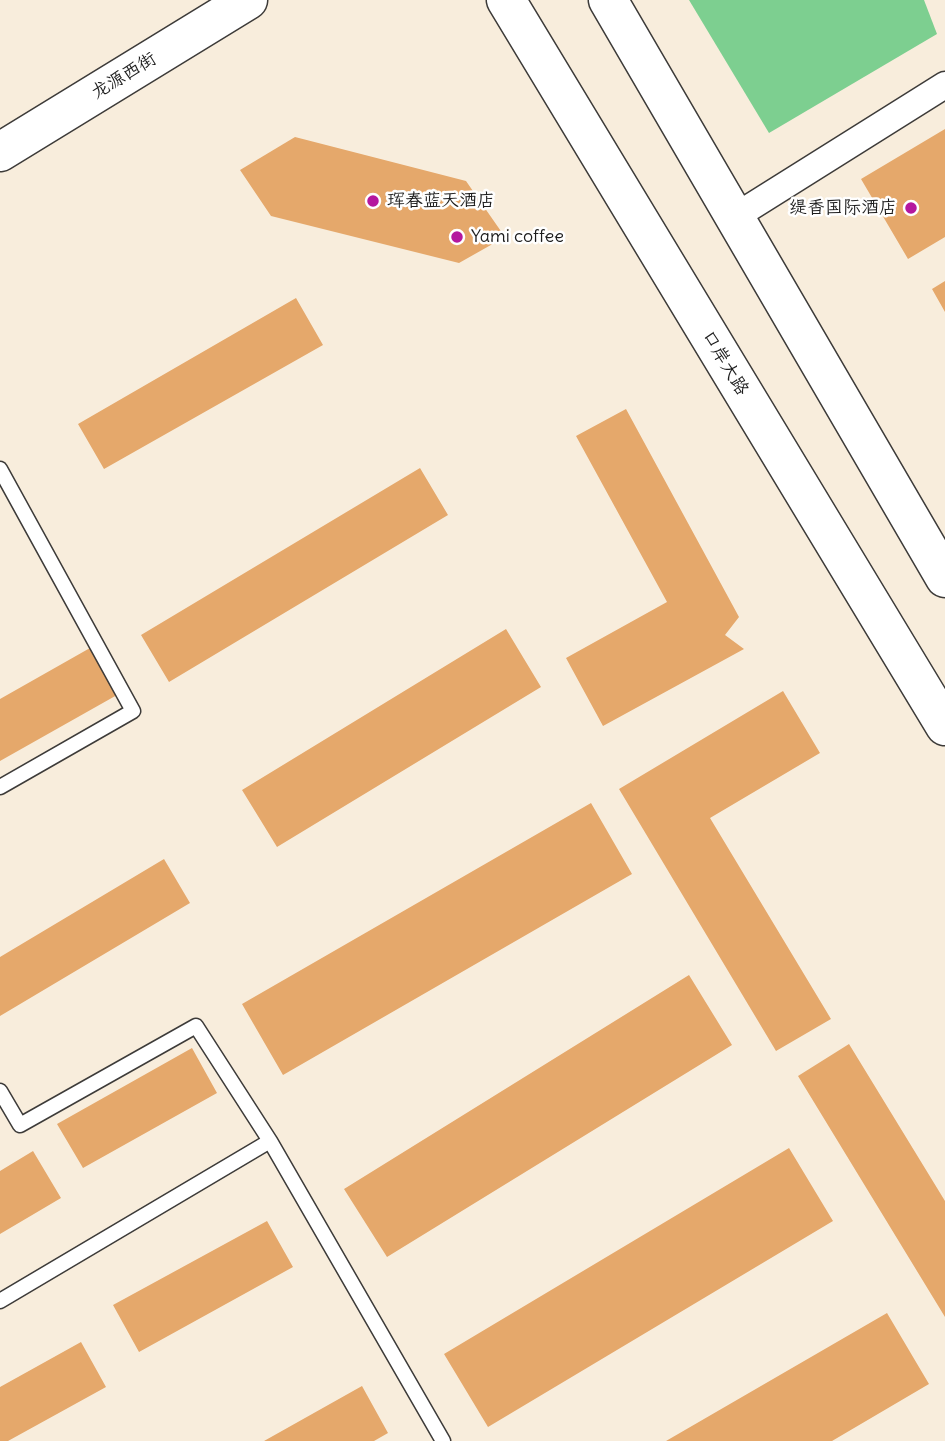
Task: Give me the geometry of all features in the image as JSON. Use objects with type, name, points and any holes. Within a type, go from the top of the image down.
[{"type":"highway","name":"龙源西街","points":[[0,152],[248,0]]},
{"type":"highway","name":"口岸大路","points":[[506,0],[945,726]]},
{"type":"highway","points":[[608,0],[945,578]]},
{"type":"street","points":[[733,218],[945,85]]},
{"type":"lane","points":[[0,469],[133,711],[0,787]]},
{"type":"lane","points":[[0,1091],[20,1125],[196,1026],[270,1141],[443,1441]]},
{"type":"lane","points":[[0,1301],[270,1141]]},
{"type":"green space","points":[[689,0],[924,0],[937,34],[769,133]]},
{"type":"building","name":"缇香国际酒店","points":[[945,129],[945,237],[908,259],[861,179]]},
{"type":"building","points":[[295,137],[466,181],[505,237],[459,263],[271,216],[240,170]]},
{"type":"building","points":[[945,281],[945,312],[932,289]]},
{"type":"building","points":[[296,298],[323,345],[104,469],[78,424]]},
{"type":"building","points":[[626,409],[739,617],[725,635],[744,649],[603,726],[566,658],[667,602],[576,436]]},
{"type":"building","points":[[420,468],[448,515],[169,682],[141,635]]},
{"type":"building","points":[[506,629],[541,687],[277,847],[242,790]]},
{"type":"building","points":[[90,648],[117,695],[0,761],[0,699]]},
{"type":"building","points":[[783,691],[820,753],[710,818],[831,1019],[776,1051],[619,789]]},
{"type":"building","points":[[591,803],[632,874],[283,1075],[242,1004]]},
{"type":"building","points":[[164,859],[190,903],[0,1016],[0,957]]},
{"type":"building","points":[[689,975],[732,1045],[387,1257],[344,1189]]},
{"type":"building","points":[[849,1044],[945,1201],[945,1317],[798,1076]]},
{"type":"building","points":[[192,1048],[217,1093],[83,1168],[57,1124]]},
{"type":"building","points":[[789,1148],[833,1221],[488,1427],[444,1354]]},
{"type":"building","points":[[33,1151],[61,1198],[0,1234],[0,1171]]},
{"type":"building","points":[[267,1221],[293,1267],[139,1352],[113,1305]]},
{"type":"building","points":[[887,1313],[929,1384],[832,1441],[666,1441]]},
{"type":"building","points":[[81,1342],[106,1387],[8,1441],[0,1441],[0,1387]]},
{"type":"building","points":[[362,1386],[388,1433],[374,1441],[264,1441]]},
{"type":"place","name":"珲春蓝天酒店","points":[[373,201]]},
{"type":"place","name":"缇香国际酒店","points":[[911,208]]},
{"type":"place","name":"Yami coffee","points":[[457,237]]}]
